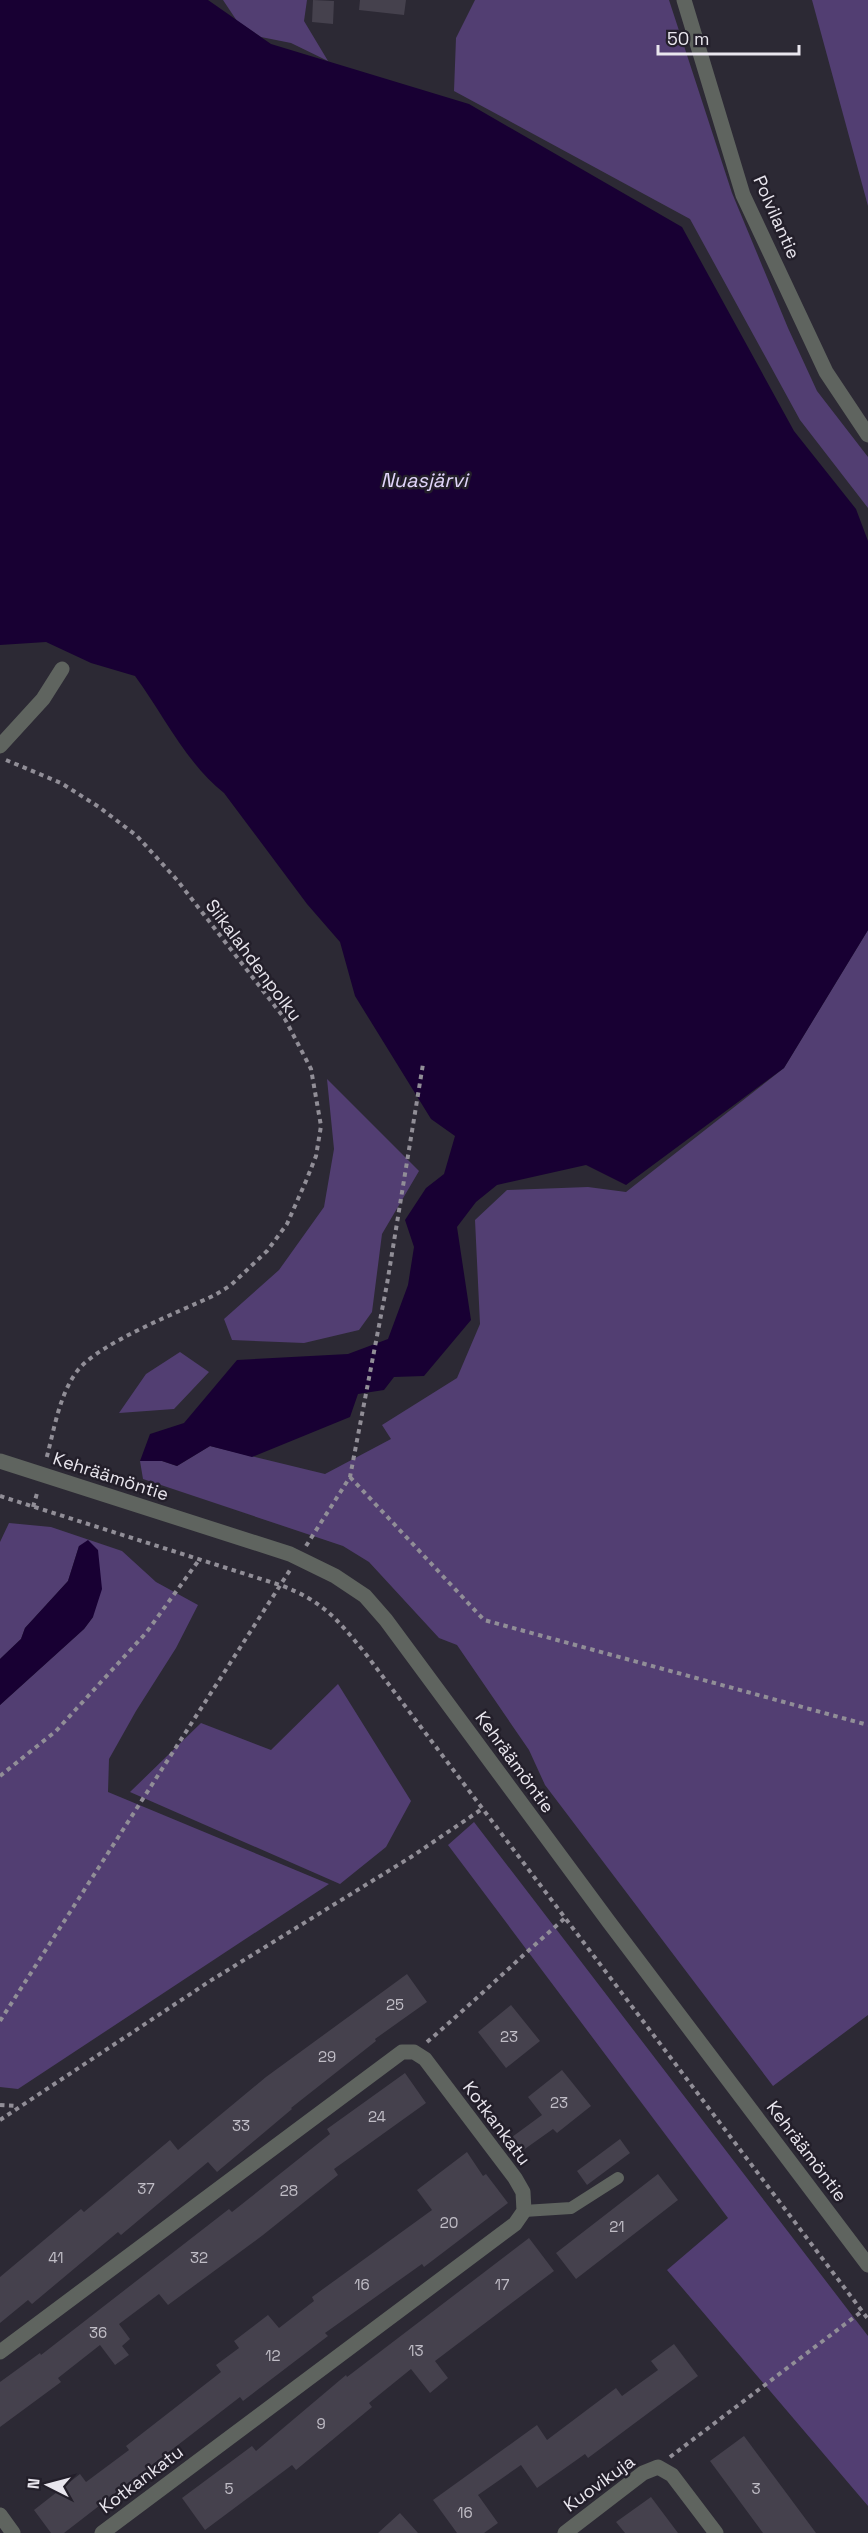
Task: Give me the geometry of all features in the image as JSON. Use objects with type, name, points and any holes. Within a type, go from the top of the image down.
[{"type":"street","name":"Polvilantie","points":[[684,0],[743,195],[826,372],[868,435]]},
{"type":"street","points":[[0,746],[43,699],[62,669]]},
{"type":"street","name":"Kehräämöntie","points":[[0,1461],[290,1554],[335,1576],[365,1596],[386,1620],[609,1922],[868,2265]]},
{"type":"street","points":[[0,2352],[380,2067],[402,2052],[414,2052]]},
{"type":"street","name":"Kotkankatu","points":[[102,2533],[514,2223],[524,2211],[523,2192],[515,2178],[425,2059],[414,2052]]},
{"type":"street","points":[[658,2467],[672,2475],[716,2533]]},
{"type":"street","name":"Kuovikuja","points":[[565,2533],[643,2473],[658,2467]]},
{"type":"street","points":[[0,2515],[13,2533]]},
{"type":"lane","points":[[524,2211],[571,2208],[618,2178]]},
{"type":"path","name":"Siikalahdenpolku","points":[[0,758],[62,783],[99,807],[137,836],[177,880],[285,1019],[311,1070],[321,1125],[316,1156],[287,1224],[247,1271],[215,1295],[104,1348],[78,1370],[64,1396],[33,1507]]},
{"type":"path","points":[[350,1477],[484,1620],[868,1725]]},
{"type":"path","points":[[0,1496],[300,1593],[331,1613],[365,1653],[868,2319]]},
{"type":"path","points":[[0,1776],[56,1731],[146,1633],[200,1560]]},
{"type":"path","points":[[0,2120],[219,1974],[411,1857],[482,1809]]},
{"type":"path","points":[[414,2052],[468,2007],[509,1966],[565,1918]]},
{"type":"path","points":[[0,2105],[18,2106]]},
{"type":"path","points":[[658,2467],[861,2312]]},
{"type":"shaded area","points":[[223,0],[307,0],[304,21],[328,61],[291,43],[261,37],[237,21]]},
{"type":"shaded area","points":[[475,0],[669,0],[732,193],[788,328],[817,391],[868,457],[868,508],[800,420],[690,219],[454,91],[456,38]]},
{"type":"shaded area","points":[[812,0],[868,0],[868,206]]},
{"type":"shaded area","points":[[868,930],[868,2015],[773,2086],[545,1785],[529,1750],[457,1645],[439,1638],[369,1562],[343,1546],[143,1479],[140,1461],[162,1461],[177,1466],[210,1446],[325,1474],[391,1439],[382,1425],[457,1378],[480,1324],[475,1220],[507,1190],[588,1187],[626,1192],[784,1068]]},
{"type":"shaded area","points":[[327,1079],[419,1171],[382,1234],[372,1312],[359,1330],[304,1343],[232,1340],[224,1319],[279,1270],[324,1207],[334,1149]]},
{"type":"shaded area","points":[[180,1352],[209,1372],[174,1409],[119,1413],[146,1374]]},
{"type":"shaded area","points":[[9,1523],[51,1527],[122,1551],[156,1582],[198,1605],[176,1648],[109,1759],[108,1792],[329,1884],[18,2089],[0,2087],[0,1705],[84,1629],[93,1617],[79,1546],[68,1581],[25,1628],[21,1639],[0,1659],[0,1542]]},
{"type":"shaded area","points":[[338,1684],[411,1801],[386,1847],[340,1884],[130,1792],[201,1723],[271,1750]]},
{"type":"shaded area","points":[[474,1822],[868,2336],[868,2506],[667,2270],[728,2218],[448,1845]]},
{"type":"water","name":"Nuasjärvi","points":[[0,0],[208,0],[271,44],[469,104],[682,227],[794,431],[856,509],[868,541],[868,930],[784,1068],[626,1185],[586,1165],[497,1185],[476,1202],[457,1227],[471,1320],[424,1376],[394,1377],[384,1390],[358,1394],[350,1417],[252,1457],[210,1446],[177,1466],[162,1461],[140,1461],[150,1434],[184,1423],[237,1360],[348,1354],[388,1339],[408,1285],[414,1247],[405,1220],[426,1188],[444,1174],[455,1136],[431,1119],[355,996],[340,942],[307,904],[224,793],[210,781],[187,753],[135,676],[91,663],[46,642],[0,645]]},
{"type":"water","points":[[88,1540],[98,1550],[102,1589],[93,1617],[84,1629],[0,1705],[0,1659],[21,1639],[25,1628],[68,1581],[79,1546]]},
{"type":"building","points":[[313,0],[334,1],[333,24],[312,22]]},
{"type":"building","points":[[360,0],[406,0],[404,15],[359,10]]},
{"type":"building","points":[[407,1974],[427,2002],[375,2039],[376,2041],[291,2108],[217,2172],[208,2162],[121,2235],[118,2232],[32,2304],[28,2300],[0,2323],[0,2277],[81,2209],[84,2212],[170,2140],[178,2150],[266,2077]]},
{"type":"building","points":[[511,2005],[540,2041],[506,2068],[478,2032]]},
{"type":"building","points":[[562,2070],[591,2106],[557,2133],[553,2129],[522,2151],[512,2137],[542,2115],[528,2097]]},
{"type":"building","points":[[405,2073],[426,2103],[334,2169],[338,2175],[263,2235],[168,2305],[159,2294],[119,2324],[130,2339],[122,2346],[129,2355],[115,2365],[100,2345],[58,2378],[61,2382],[0,2427],[0,2382],[40,2353],[41,2355],[229,2209],[232,2212],[330,2134],[327,2129]]},
{"type":"building","points":[[620,2139],[630,2153],[587,2185],[577,2171]]},
{"type":"building","points":[[467,2152],[483,2176],[486,2174],[508,2203],[424,2267],[422,2264],[325,2333],[328,2336],[243,2401],[240,2397],[64,2533],[51,2533],[34,2510],[80,2474],[86,2482],[129,2450],[126,2446],[221,2372],[216,2365],[239,2348],[234,2341],[268,2315],[279,2328],[314,2301],[312,2297],[432,2210],[417,2190]]},
{"type":"building","points":[[658,2174],[678,2200],[576,2279],[556,2253]]},
{"type":"building","points":[[529,2238],[554,2271],[435,2361],[448,2378],[430,2393],[411,2369],[369,2403],[372,2407],[296,2470],[292,2465],[205,2530],[182,2498],[252,2446],[256,2451],[346,2375],[347,2377]]},
{"type":"building","points":[[674,2344],[698,2376],[588,2458],[585,2454],[537,2488],[521,2465],[478,2495],[498,2523],[484,2533],[457,2533],[433,2500],[537,2425],[547,2440],[616,2388],[622,2396],[658,2370],[651,2361]]},
{"type":"building","points":[[744,2436],[816,2533],[763,2533],[710,2461]]},
{"type":"building","points":[[651,2497],[678,2533],[625,2533],[616,2522]]},
{"type":"building","points":[[400,2513],[418,2533],[378,2533]]}]
